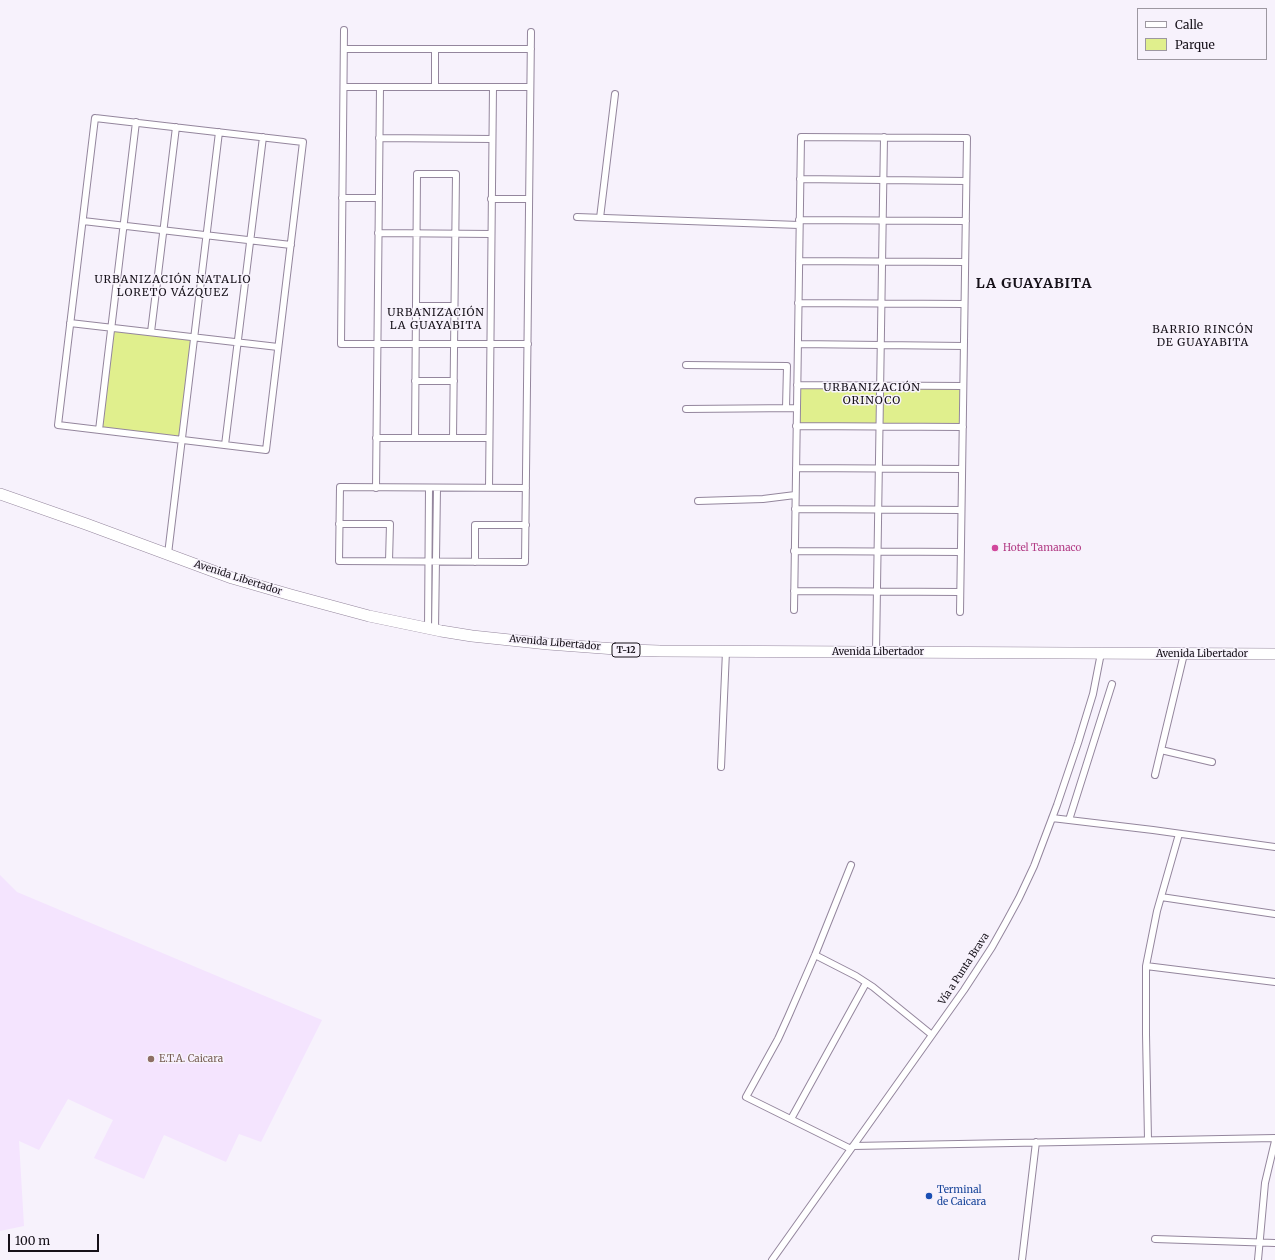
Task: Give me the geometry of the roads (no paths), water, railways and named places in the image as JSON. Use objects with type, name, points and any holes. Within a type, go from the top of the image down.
[{"type":"highway","name":"Avenida Libertador","points":[[0,494],[232,578],[291,596],[368,616],[472,636],[548,644],[629,650],[1275,654]]},
{"type":"street","points":[[344,30],[341,344],[528,344]]},
{"type":"street","points":[[526,488],[340,487],[339,561],[525,562],[528,344],[530,49],[531,32]]},
{"type":"street","points":[[344,49],[530,49]]},
{"type":"street","points":[[435,49],[435,87]]},
{"type":"street","points":[[344,87],[530,87]]},
{"type":"street","points":[[376,488],[380,87]]},
{"type":"street","points":[[489,488],[493,87]]},
{"type":"street","points":[[600,218],[615,94]]},
{"type":"street","points":[[95,118],[136,122],[303,142],[266,450],[58,425],[95,118]]},
{"type":"street","points":[[99,430],[136,122]]},
{"type":"street","points":[[151,332],[176,127]]},
{"type":"street","points":[[168,554],[219,132]]},
{"type":"street","points":[[225,445],[263,137]]},
{"type":"street","points":[[794,610],[801,137],[967,138],[960,612]]},
{"type":"street","points":[[876,652],[884,137]]},
{"type":"street","points":[[380,138],[492,139]]},
{"type":"street","points":[[415,438],[418,174],[456,174],[453,438]]},
{"type":"street","points":[[800,179],[966,181]]},
{"type":"street","points":[[342,198],[379,198]]},
{"type":"street","points":[[492,198],[529,199]]},
{"type":"street","points":[[577,217],[799,222],[883,220],[966,221]]},
{"type":"street","points":[[83,221],[291,245]]},
{"type":"street","points":[[378,233],[491,234]]},
{"type":"street","points":[[799,261],[965,262]]},
{"type":"street","points":[[798,303],[964,304]]},
{"type":"street","points":[[416,306],[454,306]]},
{"type":"street","points":[[70,323],[278,347]]},
{"type":"street","points":[[798,344],[964,346]]},
{"type":"street","points":[[686,365],[787,366],[786,408]]},
{"type":"street","points":[[415,380],[454,381]]},
{"type":"street","points":[[797,385],[963,386]]},
{"type":"street","points":[[686,409],[797,408]]},
{"type":"street","points":[[796,426],[963,427]]},
{"type":"street","points":[[376,438],[489,438]]},
{"type":"street","points":[[796,468],[962,470]]},
{"type":"street","points":[[429,488],[428,561],[431,629]]},
{"type":"street","points":[[431,629],[436,562],[437,488]]},
{"type":"street","points":[[698,501],[764,500],[795,496]]},
{"type":"street","points":[[795,509],[962,510]]},
{"type":"street","points":[[339,524],[390,524],[389,561]]},
{"type":"street","points":[[475,562],[475,525],[526,525]]},
{"type":"street","points":[[794,551],[961,552]]},
{"type":"street","points":[[794,591],[960,592]]},
{"type":"street","points":[[721,767],[726,651]]},
{"type":"street","name":"Vía a Punta Brava","points":[[772,1260],[964,990],[992,947],[1006,922],[1026,884],[1052,818],[1093,694],[1101,653]]},
{"type":"street","points":[[1155,775],[1184,654]]},
{"type":"street","points":[[1069,820],[1112,684]]},
{"type":"street","points":[[1161,750],[1212,762]]},
{"type":"street","points":[[1052,818],[1275,847]]},
{"type":"street","points":[[1148,1140],[1146,966],[1161,897],[1179,834]]},
{"type":"street","points":[[851,865],[815,955],[778,1039],[746,1097],[852,1147],[1275,1138]]},
{"type":"street","points":[[1161,897],[1275,914]]},
{"type":"street","points":[[815,955],[866,983],[932,1035]]},
{"type":"street","points":[[1146,966],[1275,982]]},
{"type":"street","points":[[790,1119],[866,983]]},
{"type":"street","points":[[1022,1260],[1036,1142]]},
{"type":"street","points":[[1258,1260],[1265,1184],[1275,1142]]},
{"type":"street","points":[[1155,1239],[1275,1243]]},
{"type":"place","name":"Hotel Tamanaco","points":[[995,548]]},
{"type":"place","name":"E.T.A. Caicara","points":[[151,1059]]},
{"type":"place","name":"Terminal de Caicara","points":[[929,1196]]},
{"type":"district","name":"LA GUAYABITA","points":[[1034,284]]},
{"type":"district","name":"URBANIZACIÓN NATALIO LORETO VÁZQUEZ","points":[[173,286]]},
{"type":"district","name":"URBANIZACIÓN LA GUAYABITA","points":[[436,319]]},
{"type":"district","name":"BARRIO RINCÓN DE GUAYABITA","points":[[1203,336]]},
{"type":"district","name":"URBANIZACIÓN ORINOCO","points":[[872,394]]}]
